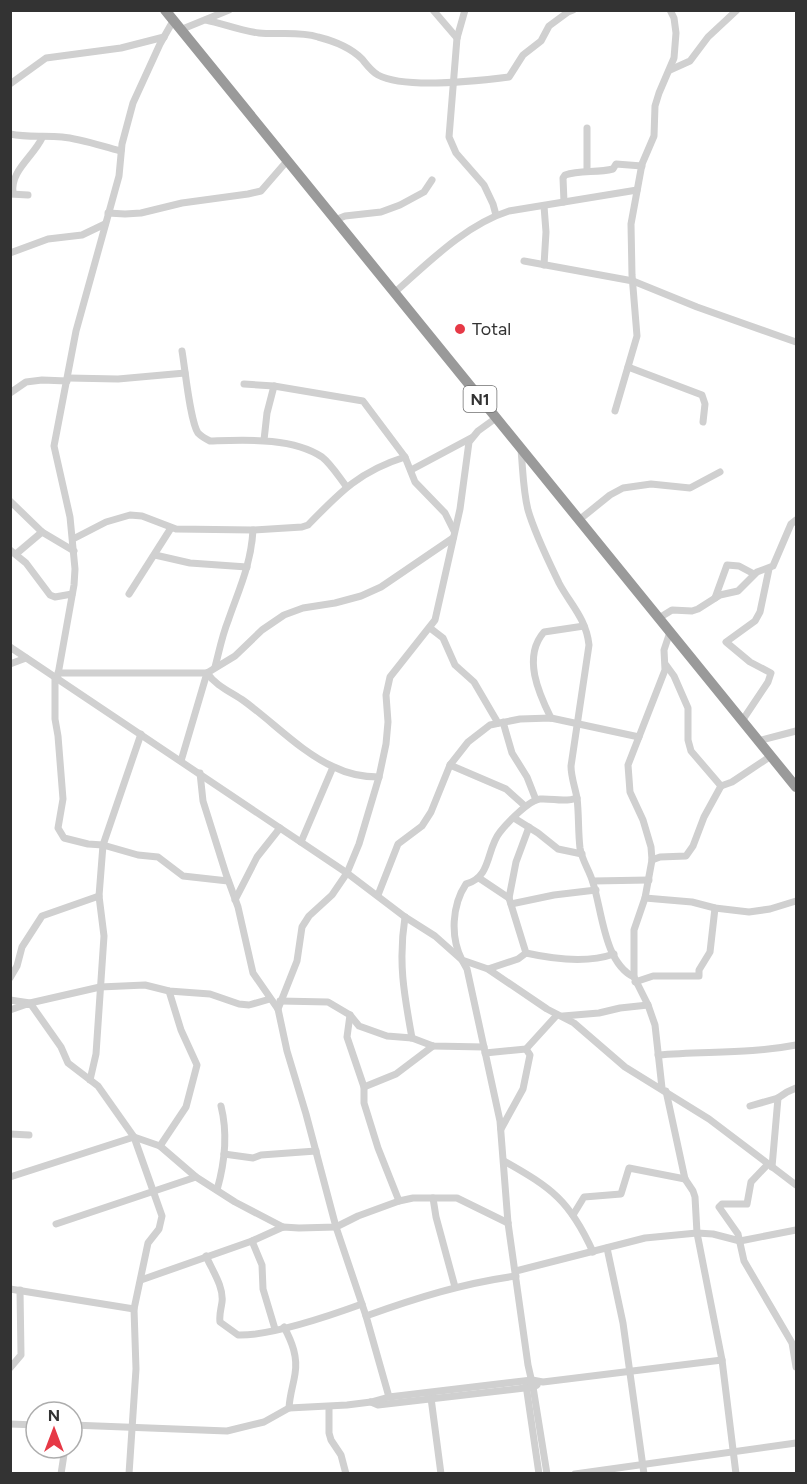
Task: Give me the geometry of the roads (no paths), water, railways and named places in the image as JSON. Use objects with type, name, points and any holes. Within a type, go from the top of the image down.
[{"type":"highway","name":"N1","points":[[165,10],[796,787]]},
{"type":"street","points":[[228,881],[183,876],[158,856],[138,855],[103,845],[64,838],[58,828],[63,799],[55,719],[57,677],[74,585],[74,551],[70,518],[54,452],[76,331],[119,176],[121,151],[133,103],[164,37],[177,26],[206,20],[229,10]]},
{"type":"street","points":[[433,10],[457,38]]},
{"type":"street","points":[[465,10],[457,38],[449,137],[456,153],[483,185],[496,215]]},
{"type":"street","points":[[206,20],[255,32],[303,34],[341,44],[361,58],[374,73],[390,81],[425,83],[509,77],[523,55],[541,41],[549,26],[573,10]]},
{"type":"street","points":[[615,411],[637,336],[631,234],[642,166],[654,136],[659,93],[674,58],[676,33],[674,18],[670,10]]},
{"type":"street","points":[[670,70],[690,62],[708,37],[737,10]]},
{"type":"street","points":[[10,84],[46,58],[121,48],[164,37]]},
{"type":"street","points":[[586,171],[587,128]]},
{"type":"street","points":[[10,134],[26,137],[72,138],[121,151]]},
{"type":"street","points":[[28,195],[12,193],[12,185],[15,175],[36,150],[42,138]]},
{"type":"street","points":[[108,213],[141,213],[182,203],[261,191],[287,161]]},
{"type":"street","points":[[564,202],[563,178],[565,175],[586,171],[608,171],[621,163],[642,166]]},
{"type":"street","points":[[335,220],[345,216],[381,212],[400,205],[424,192],[432,180]]},
{"type":"street","points":[[394,293],[437,255],[496,215],[637,190]]},
{"type":"street","points":[[544,206],[546,232],[544,265]]},
{"type":"street","points":[[10,254],[48,239],[82,235],[105,224]]},
{"type":"street","points":[[524,261],[633,280],[736,322],[796,342]]},
{"type":"street","points":[[182,351],[197,432],[203,437],[210,441],[264,440],[305,449],[324,459],[346,486]]},
{"type":"street","points":[[628,367],[702,395],[705,404],[704,422]]},
{"type":"street","points":[[10,393],[26,382],[42,380],[118,379],[185,373]]},
{"type":"street","points":[[244,384],[274,386],[363,401],[405,457],[415,482],[446,513],[453,535]]},
{"type":"street","points":[[264,440],[267,413],[274,386]]},
{"type":"street","points":[[411,470],[471,438],[496,417]]},
{"type":"street","points":[[389,1397],[366,1316],[336,1227],[287,1051],[279,1005],[297,961],[301,933],[306,921],[332,894],[347,873],[359,844],[379,777],[388,722],[387,686],[390,677],[430,628],[439,610],[471,438]]},
{"type":"street","points":[[521,448],[530,516],[560,583],[578,611],[589,645],[571,766],[577,798],[582,854],[596,890],[602,924],[614,954],[634,980],[648,1005],[655,1025],[664,1090],[685,1179],[695,1197],[697,1233],[722,1360],[736,1473]]},
{"type":"street","points":[[73,539],[106,522],[130,515],[142,516],[171,528],[294,529],[308,525],[346,486],[381,465],[405,457]]},
{"type":"street","points":[[579,520],[610,495],[623,488],[651,484],[690,488],[720,472]]},
{"type":"street","points":[[10,501],[42,532],[74,551]]},
{"type":"street","points":[[446,513],[458,513]]},
{"type":"street","points":[[659,618],[672,610],[698,609],[715,598],[738,591],[754,574],[769,568],[776,562],[791,524],[796,520]]},
{"type":"street","points":[[129,594],[171,528]]},
{"type":"street","points":[[215,667],[252,549],[253,530]]},
{"type":"street","points":[[42,532],[13,552],[26,563],[50,594],[55,597],[72,594]]},
{"type":"street","points":[[57,677],[207,673],[235,656],[262,630],[284,615],[303,608],[361,596],[381,587],[453,535]]},
{"type":"street","points":[[155,555],[190,563],[247,567]]},
{"type":"street","points":[[715,598],[727,565],[739,566],[754,574]]},
{"type":"street","points":[[742,721],[768,682],[771,672],[750,662],[725,643],[755,621],[760,612],[769,568]]},
{"type":"street","points":[[551,718],[537,689],[534,661],[536,648],[544,632],[584,626]]},
{"type":"street","points":[[430,628],[443,638],[455,665],[474,682],[501,722],[512,753],[527,777],[536,800]]},
{"type":"street","points":[[634,980],[634,930],[645,898],[652,860],[643,820],[633,800],[628,782],[628,765],[666,666],[664,651],[670,632]]},
{"type":"street","points":[[10,647],[347,873],[405,917],[435,936],[462,960],[488,969],[586,1031],[619,1062],[709,1119],[796,1185]]},
{"type":"street","points":[[10,664],[26,658]]},
{"type":"street","points":[[666,666],[674,676],[688,708],[688,740],[692,751],[721,786]]},
{"type":"street","points":[[207,673],[213,681],[243,700],[333,767],[352,774],[379,777]]},
{"type":"street","points":[[181,760],[207,673]]},
{"type":"street","points":[[378,896],[398,844],[422,826],[431,812],[450,765],[479,733],[490,725],[551,718],[639,737]]},
{"type":"street","points":[[758,741],[796,731]]},
{"type":"street","points":[[90,1080],[96,1054],[104,936],[99,896],[103,845],[141,734]]},
{"type":"street","points":[[652,860],[686,856],[721,786],[732,782],[771,756]]},
{"type":"street","points":[[450,765],[506,789],[525,806]]},
{"type":"street","points":[[301,843],[333,767]]},
{"type":"street","points":[[200,773],[203,801],[236,900],[253,974],[270,999],[279,1005],[328,1002],[350,1015],[359,1026],[375,1033],[412,1038],[433,1046],[484,1050],[526,1050],[560,1016],[599,1013],[648,1005]]},
{"type":"street","points":[[539,1473],[528,1365],[508,1223],[501,1129],[472,992],[466,969],[456,949],[455,904],[466,884],[483,874],[500,832],[525,806],[536,800],[564,801],[577,798]]},
{"type":"street","points":[[514,818],[558,849],[582,854]]},
{"type":"street","points":[[526,954],[510,901],[516,862],[529,827]]},
{"type":"street","points":[[236,900],[257,857],[280,828]]},
{"type":"street","points":[[479,878],[510,901],[596,890]]},
{"type":"street","points":[[593,881],[649,880]]},
{"type":"street","points":[[10,978],[17,966],[22,947],[42,916],[99,896]]},
{"type":"street","points":[[645,898],[692,902],[715,908],[749,912],[770,909],[796,901]]},
{"type":"street","points":[[634,980],[653,976],[699,976],[699,970],[710,952],[715,908]]},
{"type":"street","points":[[405,917],[401,947],[402,976],[412,1038]]},
{"type":"street","points":[[488,969],[526,954],[571,959],[606,957],[614,954]]},
{"type":"street","points":[[10,1010],[30,1003],[100,987],[145,985],[169,991],[210,994],[238,1004],[249,1005],[270,999]]},
{"type":"street","points":[[160,1146],[186,1107],[197,1065],[181,1030],[169,991]]},
{"type":"street","points":[[10,1000],[30,1003],[61,1047],[68,1063],[101,1090],[134,1137],[162,1216],[159,1229],[148,1244],[134,1310],[136,1369],[129,1473]]},
{"type":"street","points":[[350,1015],[347,1037],[364,1087],[364,1103],[378,1148],[399,1201]]},
{"type":"street","points":[[658,1055],[728,1053],[796,1045]]},
{"type":"street","points":[[364,1087],[396,1074],[433,1046]]},
{"type":"street","points":[[501,1129],[523,1089],[530,1055],[526,1050]]},
{"type":"street","points":[[750,1106],[778,1098],[796,1088]]},
{"type":"street","points":[[778,1098],[770,1165],[751,1182],[747,1204],[722,1204],[719,1207],[732,1223],[740,1241],[744,1261],[792,1343],[796,1367]]},
{"type":"street","points":[[217,1190],[226,1137],[221,1106]]},
{"type":"street","points":[[10,1134],[29,1134]]},
{"type":"street","points":[[10,1177],[134,1137],[160,1146],[196,1177],[283,1227],[336,1227],[399,1201],[433,1198],[457,1198],[508,1223]]},
{"type":"street","points":[[224,1154],[253,1158],[261,1155],[316,1150]]},
{"type":"street","points":[[504,1161],[550,1189],[583,1229],[593,1252]]},
{"type":"street","points":[[573,1215],[584,1197],[621,1194],[629,1168],[685,1179]]},
{"type":"street","points":[[56,1224],[196,1177]]},
{"type":"street","points":[[433,1198],[455,1287]]},
{"type":"street","points":[[141,1280],[252,1241],[283,1227]]},
{"type":"street","points":[[366,1316],[455,1287],[516,1274],[645,1238],[697,1233],[713,1234],[740,1241],[796,1230]]},
{"type":"street","points":[[252,1241],[262,1265],[263,1289],[275,1329]]},
{"type":"street","points":[[607,1248],[623,1323],[644,1473]]},
{"type":"street","points":[[206,1256],[220,1285],[223,1302],[219,1312],[220,1322],[238,1335],[284,1328],[362,1304]]},
{"type":"street","points":[[10,1289],[134,1310]]},
{"type":"street","points":[[10,1368],[21,1355],[20,1290]]},
{"type":"street","points":[[284,1328],[295,1355],[295,1376],[289,1408]]},
{"type":"street","points":[[371,1402],[378,1405],[722,1360]]},
{"type":"street","points":[[84,1426],[227,1431],[264,1422],[289,1408],[329,1407],[371,1402],[389,1397],[529,1384]]},
{"type":"street","points":[[529,1384],[547,1473]]},
{"type":"street","points":[[431,1398],[441,1473]]},
{"type":"street","points":[[329,1407],[329,1433],[341,1455],[346,1473]]},
{"type":"street","points":[[575,1473],[796,1443]]},
{"type":"place","name":"Total","points":[[460,329]]}]
